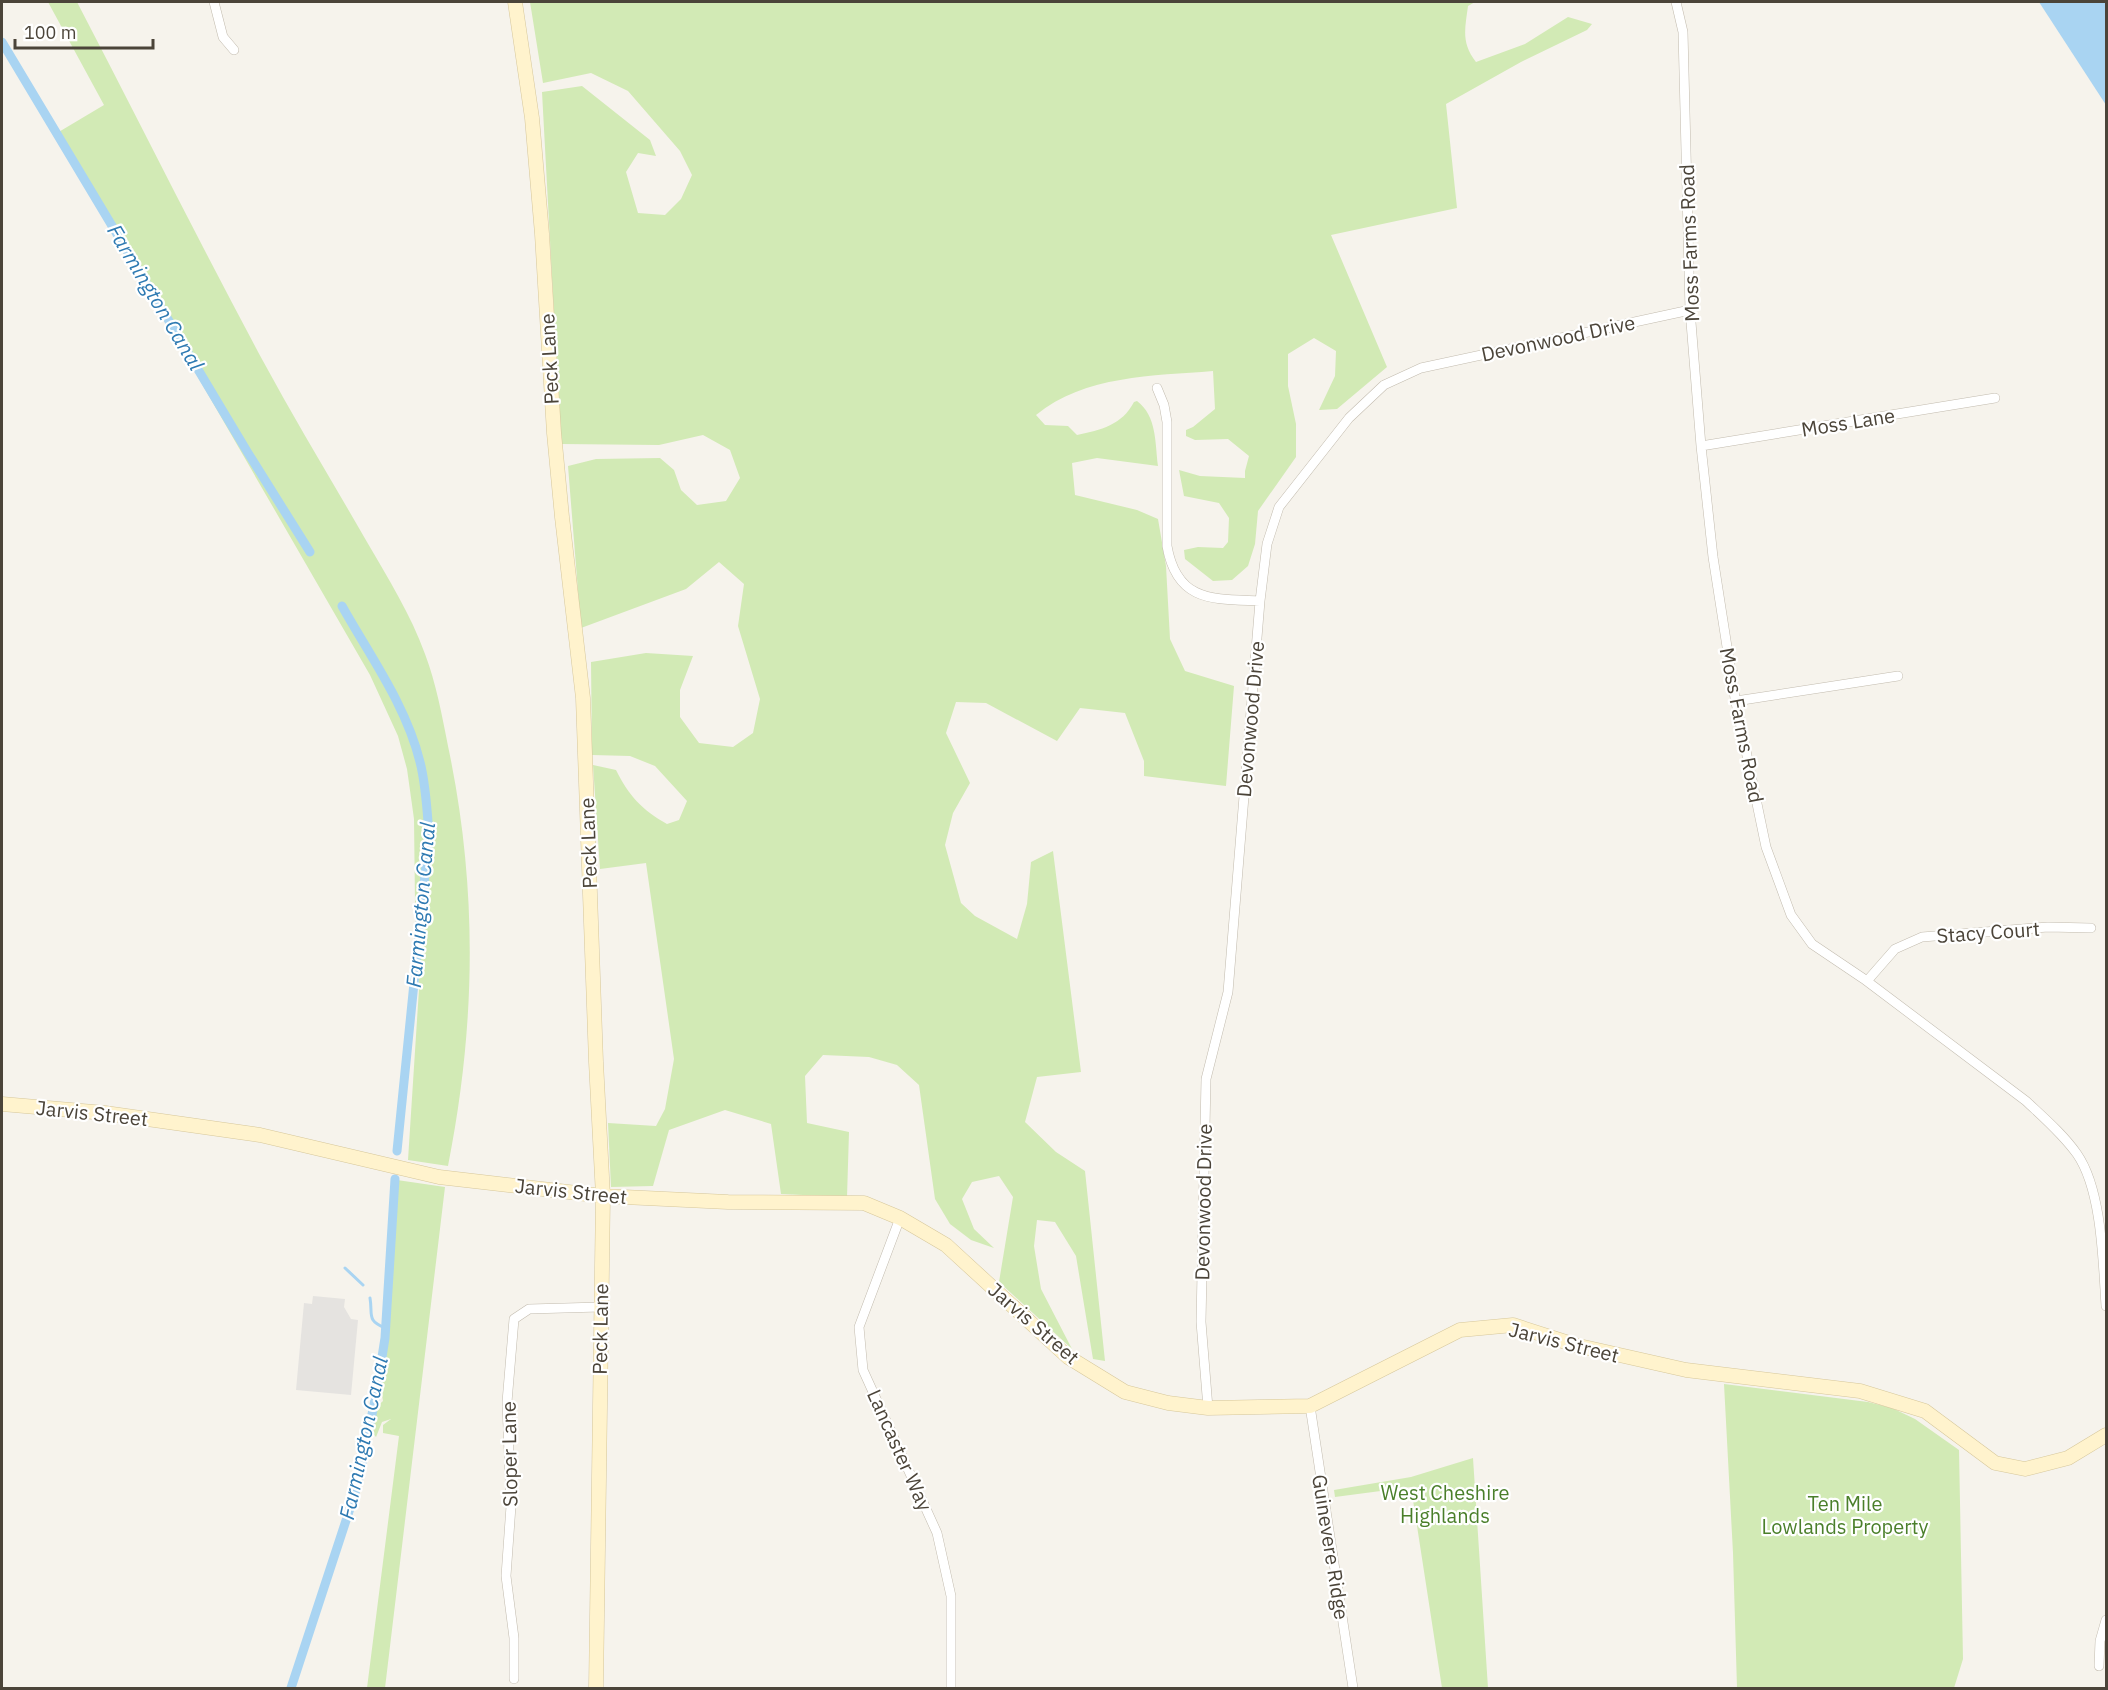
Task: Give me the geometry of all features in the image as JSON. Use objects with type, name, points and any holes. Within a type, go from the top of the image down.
[{"type":"street","points":[[214,2],[224,37],[234,50]]},
{"type":"street","name":"Peck Lane","points":[[515,2],[532,117],[543,234],[553,422],[583,698],[603,1196],[596,1689]]},
{"type":"street","name":"Moss Farms Road","points":[[1676,2],[1683,32],[1690,310],[1701,446],[1713,557],[1736,701],[1766,848],[1791,915],[1812,944],[1867,981],[2026,1101],[2050,1123],[2077,1154],[2090,1182],[2100,1231],[2106,1306]]},
{"type":"street","name":"Devonwood Drive","points":[[1208,1408],[1201,1322],[1206,1079],[1228,992],[1260,601],[1267,543],[1279,507],[1349,418],[1384,385],[1421,368],[1690,310]]},
{"type":"street","points":[[1157,388],[1164,405],[1167,422],[1167,546],[1170,564],[1177,576],[1199,595],[1210,598],[1260,601]]},
{"type":"street","name":"Moss Lane","points":[[1701,446],[1995,398]]},
{"type":"street","points":[[1736,701],[1898,676]]},
{"type":"street","name":"Stacy Court","points":[[1867,981],[1895,950],[1922,937],[2048,927],[2091,928]]},
{"type":"street","name":"Jarvis Street","points":[[2,1104],[105,1113],[260,1135],[439,1177],[603,1196],[728,1202],[864,1203],[900,1218],[946,1245],[1068,1357],[1125,1392],[1168,1403],[1208,1408],[1310,1406],[1460,1330],[1513,1325],[1575,1345],[1686,1370],[1860,1391],[1925,1411],[1995,1463],[2025,1469],[2068,1458],[2106,1435]]},
{"type":"street","name":"Lancaster Way","points":[[900,1218],[859,1327],[863,1370],[937,1533],[951,1596],[951,1689]]},
{"type":"street","name":"Sloper Lane","points":[[514,1679],[514,1638],[506,1576],[511,1506],[507,1402],[513,1319],[529,1309],[600,1307]]},
{"type":"street","name":"Guinevere Ridge","points":[[1310,1406],[1353,1689]]},
{"type":"street","points":[[2099,1666],[2100,1641],[2106,1620]]},
{"type":"green space","points":[[48,2],[77,2],[263,361],[399,597],[429,665],[441,711],[458,799],[469,904],[470,956],[464,1060],[448,1166],[408,1160],[419,989],[414,819],[407,769],[398,736],[370,675],[57,133],[104,105]]},
{"type":"green space","points":[[530,2],[1475,2],[1468,6],[1465,36],[1468,48],[1476,62],[1525,44],[1568,17],[1592,24],[1587,30],[1521,62],[1446,104],[1457,208],[1331,235],[1387,367],[1337,409],[1319,410],[1335,376],[1336,351],[1314,338],[1288,354],[1288,386],[1296,424],[1296,457],[1258,511],[1255,544],[1248,566],[1232,580],[1213,581],[1185,559],[1184,550],[1198,547],[1223,548],[1228,542],[1229,518],[1219,503],[1184,496],[1179,470],[1200,476],[1245,478],[1249,456],[1228,439],[1195,440],[1186,436],[1186,430],[1215,409],[1213,371],[1144,377],[1098,385],[1055,402],[1036,415],[1045,425],[1068,426],[1077,435],[1117,421],[1134,402],[1137,401],[1144,407],[1154,430],[1158,466],[1097,458],[1072,463],[1075,495],[1137,510],[1158,519],[1166,566],[1170,639],[1185,671],[1234,686],[1226,786],[1144,776],[1144,761],[1125,713],[1080,708],[1057,741],[986,703],[956,702],[946,733],[970,783],[953,813],[945,845],[961,903],[975,916],[1017,939],[1027,904],[1031,862],[1053,851],[1081,1072],[1037,1077],[1025,1122],[1056,1152],[1085,1171],[1105,1361],[1093,1359],[1076,1256],[1055,1222],[1037,1220],[1034,1246],[1041,1289],[1072,1349],[999,1282],[1013,1197],[999,1176],[972,1182],[962,1199],[974,1229],[994,1248],[971,1240],[950,1224],[935,1199],[919,1085],[897,1065],[869,1057],[823,1055],[805,1076],[807,1123],[849,1132],[847,1197],[781,1194],[771,1124],[725,1110],[669,1130],[653,1186],[611,1187],[608,1123],[656,1126],[665,1109],[674,1059],[646,863],[600,869],[593,765],[616,770],[637,802],[667,824],[679,820],[687,801],[655,766],[630,756],[592,755],[591,662],[646,653],[693,656],[680,690],[680,717],[699,743],[733,747],[753,733],[760,699],[738,626],[744,584],[719,562],[686,589],[581,628],[568,466],[596,459],[660,458],[674,470],[681,490],[697,505],[726,501],[740,478],[730,450],[703,435],[659,445],[561,444],[542,92],[582,86],[650,140],[656,156],[638,153],[626,172],[638,213],[665,215],[681,199],[692,175],[680,151],[628,91],[591,73],[543,83]]},
{"type":"green space","points":[[397,1180],[445,1187],[385,1688],[367,1688],[399,1436],[383,1433],[383,1425],[391,1419],[382,1422],[376,1437],[371,1431],[376,1419],[373,1410],[383,1401],[380,1383],[386,1357],[387,1324],[391,1309],[389,1285],[393,1237],[389,1228]]},
{"type":"green space","name":"Ten Mile Lowlands Property","points":[[1724,1384],[1868,1402],[1892,1408],[1915,1419],[1959,1450],[1963,1659],[1954,1688],[1737,1688]]},
{"type":"green space","name":"West Cheshire Highlands","points":[[1473,1458],[1488,1688],[1442,1688],[1411,1487],[1335,1497],[1334,1490],[1411,1477]]},
{"type":"shaded area","points":[[313,1296],[345,1299],[344,1307],[351,1319],[358,1320],[351,1395],[296,1390],[304,1303],[312,1304]]},
{"type":"water","points":[[2039,2],[2106,2],[2106,105]]},
{"type":"waterway","name":"Farmington Canal","points":[[2,42],[248,453],[310,552]]},
{"type":"waterway","name":"Farmington Canal","points":[[342,606],[386,681],[406,721],[420,762],[426,798],[429,835],[397,1151]]},
{"type":"waterway","name":"Farmington Canal","points":[[291,1688],[357,1487],[376,1395],[385,1338],[395,1179]]},
{"type":"waterway","points":[[345,1268],[363,1285]]},
{"type":"waterway","points":[[370,1298],[373,1319],[385,1328]]}]
